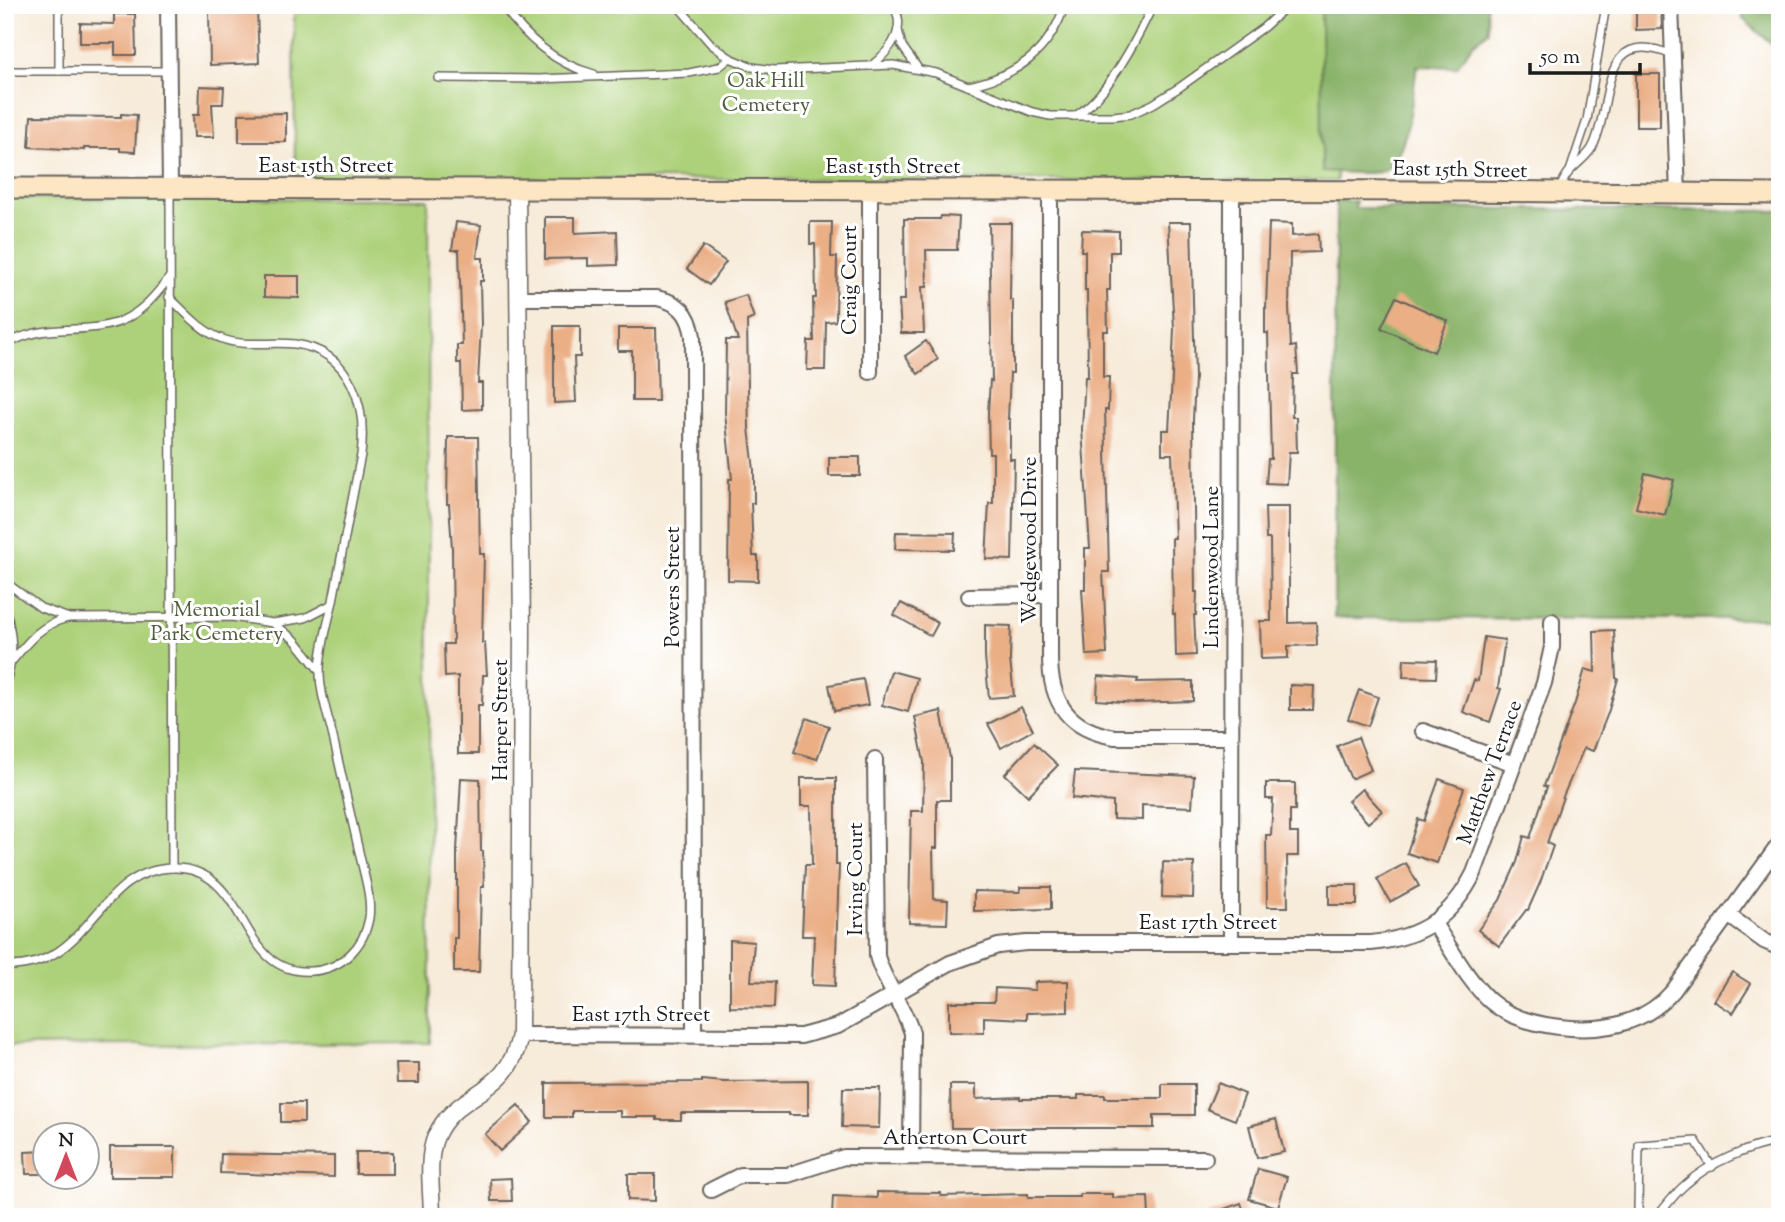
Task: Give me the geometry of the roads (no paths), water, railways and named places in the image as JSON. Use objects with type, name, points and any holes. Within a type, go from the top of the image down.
[{"type":"main road","name":"East 15th Street","points":[[5,188],[1232,190],[1780,194]]},
{"type":"street","points":[[168,5],[170,188]]},
{"type":"street","points":[[1671,5],[1678,195]]},
{"type":"street","name":"Harper Street","points":[[432,1217],[432,1152],[436,1137],[455,1110],[496,1081],[509,1068],[520,1035],[522,627],[517,188]]},
{"type":"street","name":"Craig Court","points":[[870,189],[870,372]]},
{"type":"street","name":"Wedgewood Drive","points":[[1050,190],[1050,676],[1054,692],[1062,709],[1073,721],[1099,735],[1231,737]]},
{"type":"street","name":"Lindenwood Lane","points":[[1231,943],[1232,190]]},
{"type":"street","name":"Powers Street","points":[[518,298],[657,298],[670,301],[683,309],[691,322],[694,1034]]},
{"type":"street","points":[[969,596],[1050,595]]},
{"type":"street","name":"Matthew Terrace","points":[[1433,922],[1459,900],[1470,881],[1549,665],[1552,621]]},
{"type":"street","points":[[1423,731],[1514,764]]},
{"type":"street","name":"Irving Court","points":[[875,759],[876,940],[880,967],[908,1019],[912,1033],[911,1157]]},
{"type":"street","points":[[1433,922],[1477,987],[1491,1002],[1523,1020],[1561,1027],[1611,1026],[1637,1018],[1662,1004],[1780,843]]},
{"type":"street","points":[[1728,915],[1764,941],[1780,948]]},
{"type":"street","name":"East 17th Street","points":[[520,1035],[801,1036],[838,1026],[950,963],[998,947],[1027,943],[1371,943],[1417,933],[1433,922]]},
{"type":"street","name":"Atherton Court","points":[[711,1190],[741,1175],[788,1175],[844,1157],[1205,1158]]},
{"type":"lane","points":[[59,5],[59,71]]},
{"type":"lane","points":[[502,5],[534,42],[556,60],[577,70],[605,76]]},
{"type":"lane","points":[[677,5],[711,44],[730,58],[752,67],[774,70],[893,65],[918,68],[1032,112],[1050,116],[1131,114],[1153,104],[1264,27],[1288,5]]},
{"type":"lane","points":[[893,5],[899,15]]},
{"type":"lane","points":[[967,86],[993,80],[1017,69],[1035,55],[1050,37],[1065,5]]},
{"type":"lane","points":[[1074,116],[1096,100],[1153,5]]},
{"type":"lane","points":[[1558,192],[1570,171],[1587,120],[1606,5]]},
{"type":"lane","points":[[904,6],[899,15],[898,30],[902,46],[918,68]]},
{"type":"lane","points":[[871,66],[892,45],[898,30]]},
{"type":"lane","points":[[1570,171],[1584,160],[1592,148],[1599,131],[1612,72],[1622,57],[1646,46],[1672,55]]},
{"type":"lane","points":[[438,78],[605,76],[705,71],[719,67],[730,58]]},
{"type":"lane","points":[[5,71],[167,71]]},
{"type":"lane","points":[[170,188],[172,868]]},
{"type":"lane","points":[[5,346],[33,333],[99,326],[119,321],[152,300],[169,278]]},
{"type":"lane","points":[[5,967],[34,964],[50,958],[78,937],[118,890],[151,872],[172,868],[188,870],[215,883],[228,894],[263,954],[286,967],[312,971],[338,964],[359,946],[369,916],[369,901],[326,710],[320,671],[363,439],[363,414],[352,385],[331,357],[312,348],[293,344],[232,342],[218,337],[170,297]]},
{"type":"lane","points":[[5,582],[41,608],[69,618]]},
{"type":"lane","points":[[13,660],[37,630],[69,618],[231,617],[273,623],[304,618],[332,604]]},
{"type":"lane","points":[[5,606],[12,638],[13,660],[5,685]]},
{"type":"lane","points":[[273,623],[295,640],[320,671]]},
{"type":"lane","points":[[1643,1217],[1638,1209],[1639,1145],[1696,1141],[1712,1167]]},
{"type":"lane","points":[[1657,1217],[1687,1183],[1712,1167],[1729,1157],[1780,1141]]},
{"type":"park label","name":"Oak Hill Cemetery","points":[[766,92]]},
{"type":"park label","name":"Memorial Park Cemetery","points":[[217,621]]}]
